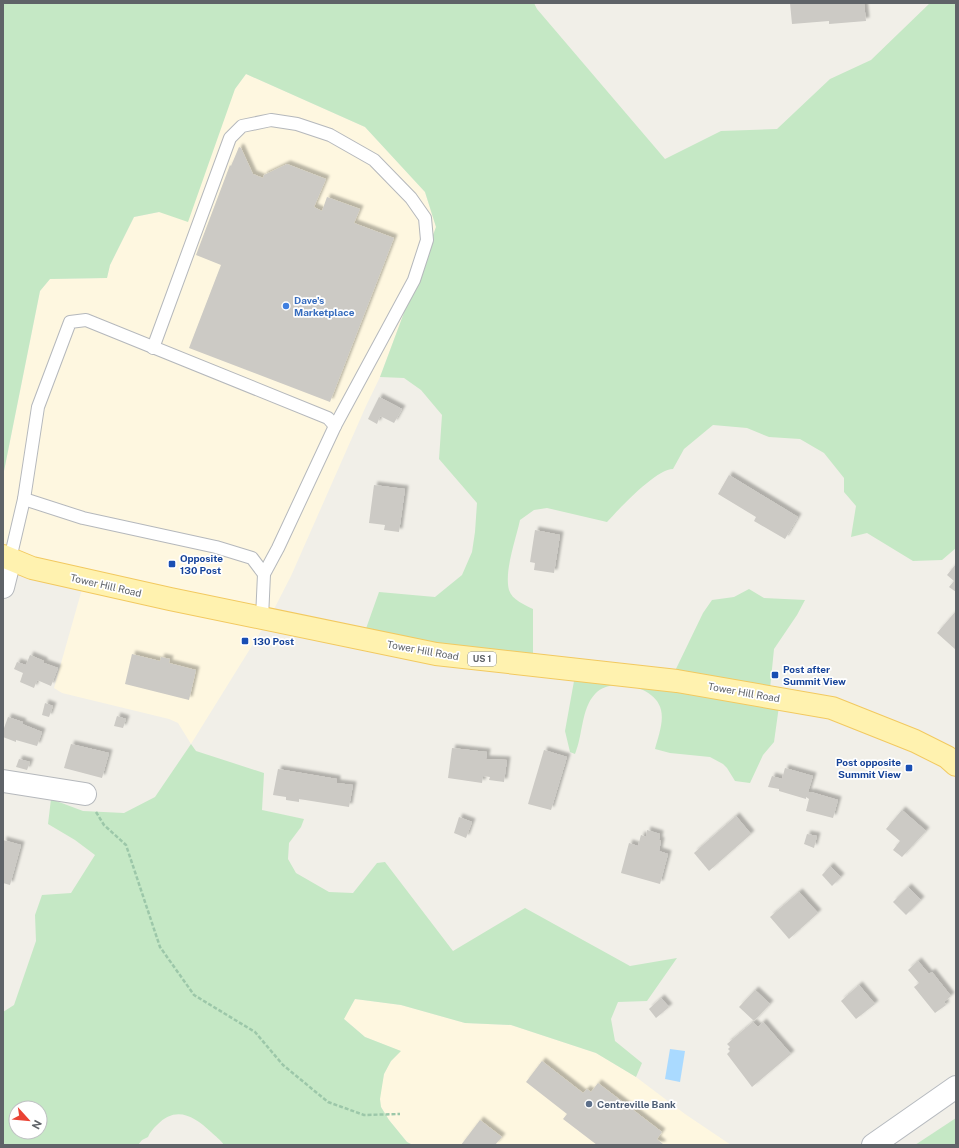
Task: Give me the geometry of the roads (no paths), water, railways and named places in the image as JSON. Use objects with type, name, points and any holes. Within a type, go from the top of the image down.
[{"type":"main road","name":"Tower Hill Road","points":[[7,558],[32,568],[436,654],[677,681],[832,708],[953,757]]},
{"type":"street","points":[[3,587],[7,558]]},
{"type":"street","points":[[3,781],[85,794]]},
{"type":"street","points":[[873,1145],[956,1087]]},
{"type":"lane","points":[[153,348],[230,138],[242,126],[271,120],[296,124],[330,135],[374,160],[411,198],[425,218],[427,240],[414,280],[335,426],[278,548],[264,574],[262,618]]},
{"type":"lane","points":[[7,558],[24,499],[38,407],[70,322],[86,320],[328,418],[335,426]]},
{"type":"lane","points":[[24,499],[83,518],[216,547],[252,558],[264,574]]},
{"type":"water","points":[[670,1049],[685,1051],[680,1082],[665,1079]]},
{"type":"place","name":"Dave's Marketplace","points":[[286,306]]},
{"type":"place","name":"Opposite 130 Post","points":[[172,564]]},
{"type":"place","name":"130 Post","points":[[245,641]]},
{"type":"place","name":"Post after Summit View","points":[[775,675]]},
{"type":"place","name":"Post opposite Summit View","points":[[909,768]]},
{"type":"place","name":"Centreville Bank","points":[[589,1104]]}]
